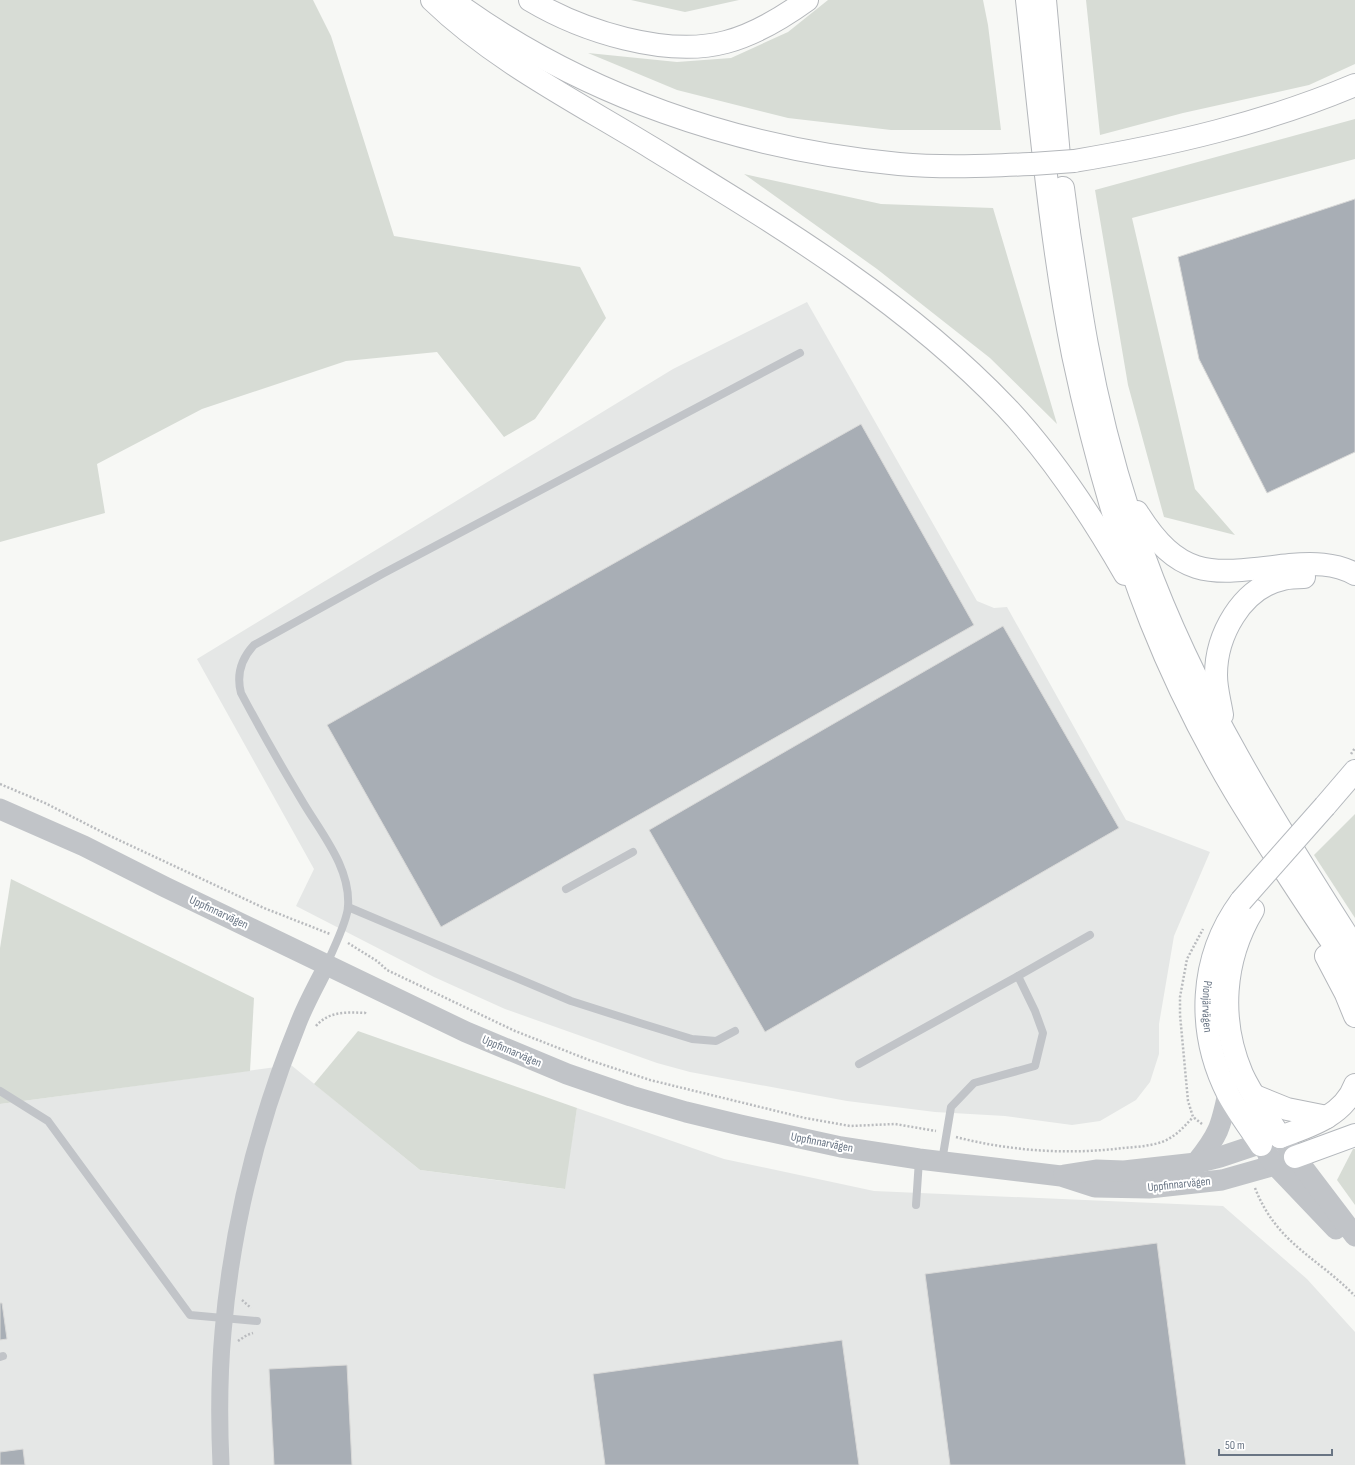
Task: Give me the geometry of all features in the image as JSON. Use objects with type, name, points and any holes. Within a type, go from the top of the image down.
[{"type":"main road","points":[[432,0],[477,38],[527,72],[800,241],[871,289],[931,336],[1006,407],[1041,447],[1073,492],[1124,572],[1152,623],[1214,755],[1234,790],[1355,977]]},
{"type":"main road","points":[[452,0],[524,48],[582,78],[665,112],[720,130],[808,151],[900,164],[956,166],[1032,164],[1074,161],[1139,150],[1194,138],[1280,113],[1355,86]]},
{"type":"main road","points":[[530,0],[546,9],[591,29],[639,42],[677,47],[724,42],[753,32],[784,16],[807,0]]},
{"type":"main road","points":[[1027,0],[1054,234],[1074,356],[1110,503],[1152,623]]},
{"type":"main road","points":[[1045,0],[1061,173],[1087,345],[1109,446],[1144,556],[1171,625],[1228,741],[1355,948]]},
{"type":"main road","points":[[1121,485],[1152,534],[1161,545],[1183,562],[1196,568],[1230,571],[1314,564],[1331,566],[1355,574]]},
{"type":"main road","points":[[1228,741],[1218,696],[1216,676],[1218,652],[1225,630],[1236,612],[1249,598],[1266,586],[1282,579],[1316,576],[1336,580],[1355,587]]},
{"type":"main road","name":"Pionjärvägen","points":[[1271,1141],[1228,1093],[1212,1050],[1207,1021],[1206,1000],[1208,978],[1213,955],[1227,922],[1247,906],[1271,882],[1328,811],[1355,771]]},
{"type":"main road","name":"Pionjärvägen","points":[[1328,811],[1355,792]]},
{"type":"main road","points":[[1284,868],[1316,938],[1346,994],[1355,1016]]},
{"type":"main road","name":"Pionjärvägen","points":[[1247,906],[1245,924],[1231,963],[1226,1003],[1233,1048],[1243,1076],[1255,1096],[1271,1141]]},
{"type":"main road","points":[[1271,1141],[1327,1117],[1339,1109],[1348,1099],[1355,1085]]},
{"type":"main road","points":[[1255,1096],[1287,1110],[1327,1117]]},
{"type":"main road","points":[[1295,1157],[1355,1135]]},
{"type":"street","name":"Uppfinnarvägen","points":[[0,809],[84,846],[165,887],[466,1032],[511,1052],[631,1096],[740,1125],[841,1147],[919,1159],[1061,1176],[1095,1187],[1149,1188],[1222,1180],[1275,1165],[1295,1157]]},
{"type":"street","points":[[220,1465],[219,1412],[224,1318],[232,1258],[247,1181],[269,1103],[298,1023],[327,964]]},
{"type":"street","points":[[1196,1163],[1214,1140],[1219,1130],[1228,1093]]},
{"type":"street","name":"Uppfinnarvägen","points":[[1061,1176],[1096,1170],[1124,1171],[1196,1163],[1271,1141]]},
{"type":"street","name":"Pionjärvägen","points":[[1271,1141],[1295,1157],[1355,1236]]},
{"type":"street","name":"Pionjärvägen","points":[[1271,1141],[1275,1165],[1338,1231],[1355,1242]]},
{"type":"lane","points":[[327,964],[339,937],[348,907],[345,877],[241,692],[238,682],[239,672],[246,654],[254,645],[384,573],[800,353]]},
{"type":"lane","points":[[566,889],[633,852]]},
{"type":"lane","points":[[348,907],[571,1001],[692,1039],[716,1041],[735,1032]]},
{"type":"lane","points":[[859,1064],[1090,935]]},
{"type":"lane","points":[[942,1162],[951,1107],[974,1083],[1035,1066],[1043,1033],[1035,1011],[1018,976]]},
{"type":"lane","points":[[0,1091],[48,1121],[190,1315],[257,1321]]},
{"type":"lane","points":[[916,1205],[919,1159]]},
{"type":"path","points":[[0,784],[45,803],[108,835],[264,908],[339,937],[377,961],[387,970],[493,1021],[589,1060],[650,1080],[805,1118],[850,1126],[895,1124],[1002,1146],[1055,1151],[1111,1150],[1140,1147],[1163,1141],[1172,1136],[1193,1117],[1204,1124],[1219,1130]]},
{"type":"path","points":[[313,1029],[326,1016],[336,1014],[365,1013],[366,1011]]},
{"type":"path","points":[[1249,1173],[1259,1199],[1270,1218],[1282,1234],[1296,1248],[1323,1267],[1355,1296]]},
{"type":"path","points":[[240,1294],[246,1305],[256,1310]]},
{"type":"shaded area","points":[[0,0],[313,0],[331,36],[394,236],[580,267],[606,318],[535,419],[504,437],[437,352],[346,361],[202,409],[97,464],[105,513],[0,542]]},
{"type":"shaded area","points":[[631,0],[739,0],[685,12]]},
{"type":"shaded area","points":[[828,0],[983,0],[988,25],[1001,130],[891,130],[788,118],[677,90],[588,53],[677,62],[731,58],[788,32]]},
{"type":"shaded area","points":[[1086,0],[1355,0],[1355,64],[1309,85],[1183,113],[1100,135]]},
{"type":"shaded area","points":[[1355,119],[1355,159],[1132,218],[1195,489],[1235,535],[1164,517],[1128,385],[1095,190]]},
{"type":"shaded area","points":[[744,174],[881,204],[993,208],[1057,424],[990,358],[877,269]]},
{"type":"shaded area","points":[[807,302],[977,601],[994,608],[1007,607],[1126,820],[1210,852],[1174,936],[1159,1024],[1159,1054],[1150,1082],[1136,1100],[1100,1121],[1072,1125],[1005,1116],[935,1112],[847,1101],[690,1072],[657,1063],[505,1009],[434,977],[296,906],[314,869],[197,659],[673,369]]},
{"type":"shaded area","points":[[1355,814],[1355,918],[1314,855]]},
{"type":"shaded area","points":[[11,879],[254,998],[250,1071],[0,1104],[0,948]]},
{"type":"shaded area","points":[[358,1031],[577,1108],[565,1189],[420,1170],[314,1084]]},
{"type":"shaded area","points":[[291,1065],[420,1170],[564,1189],[577,1108],[724,1159],[874,1191],[1223,1206],[1307,1279],[1355,1332],[1355,1465],[0,1465],[0,1104]]},
{"type":"shaded area","points":[[1353,1149],[1355,1149],[1355,1205],[1337,1180]]},
{"type":"building","points":[[1355,199],[1355,452],[1267,493],[1199,359],[1178,257]]},
{"type":"building","points":[[861,424],[974,625],[441,927],[327,725]]},
{"type":"building","points":[[1003,626],[1119,828],[765,1032],[649,830]]},
{"type":"building","points":[[1157,1243],[1186,1465],[950,1465],[925,1274]]},
{"type":"building","points":[[0,1303],[2,1303],[7,1339],[0,1340]]},
{"type":"building","points":[[842,1340],[859,1465],[605,1465],[593,1374]]},
{"type":"building","points":[[347,1365],[352,1465],[274,1465],[269,1369]]},
{"type":"building","points":[[23,1449],[25,1465],[0,1465],[0,1452]]}]
